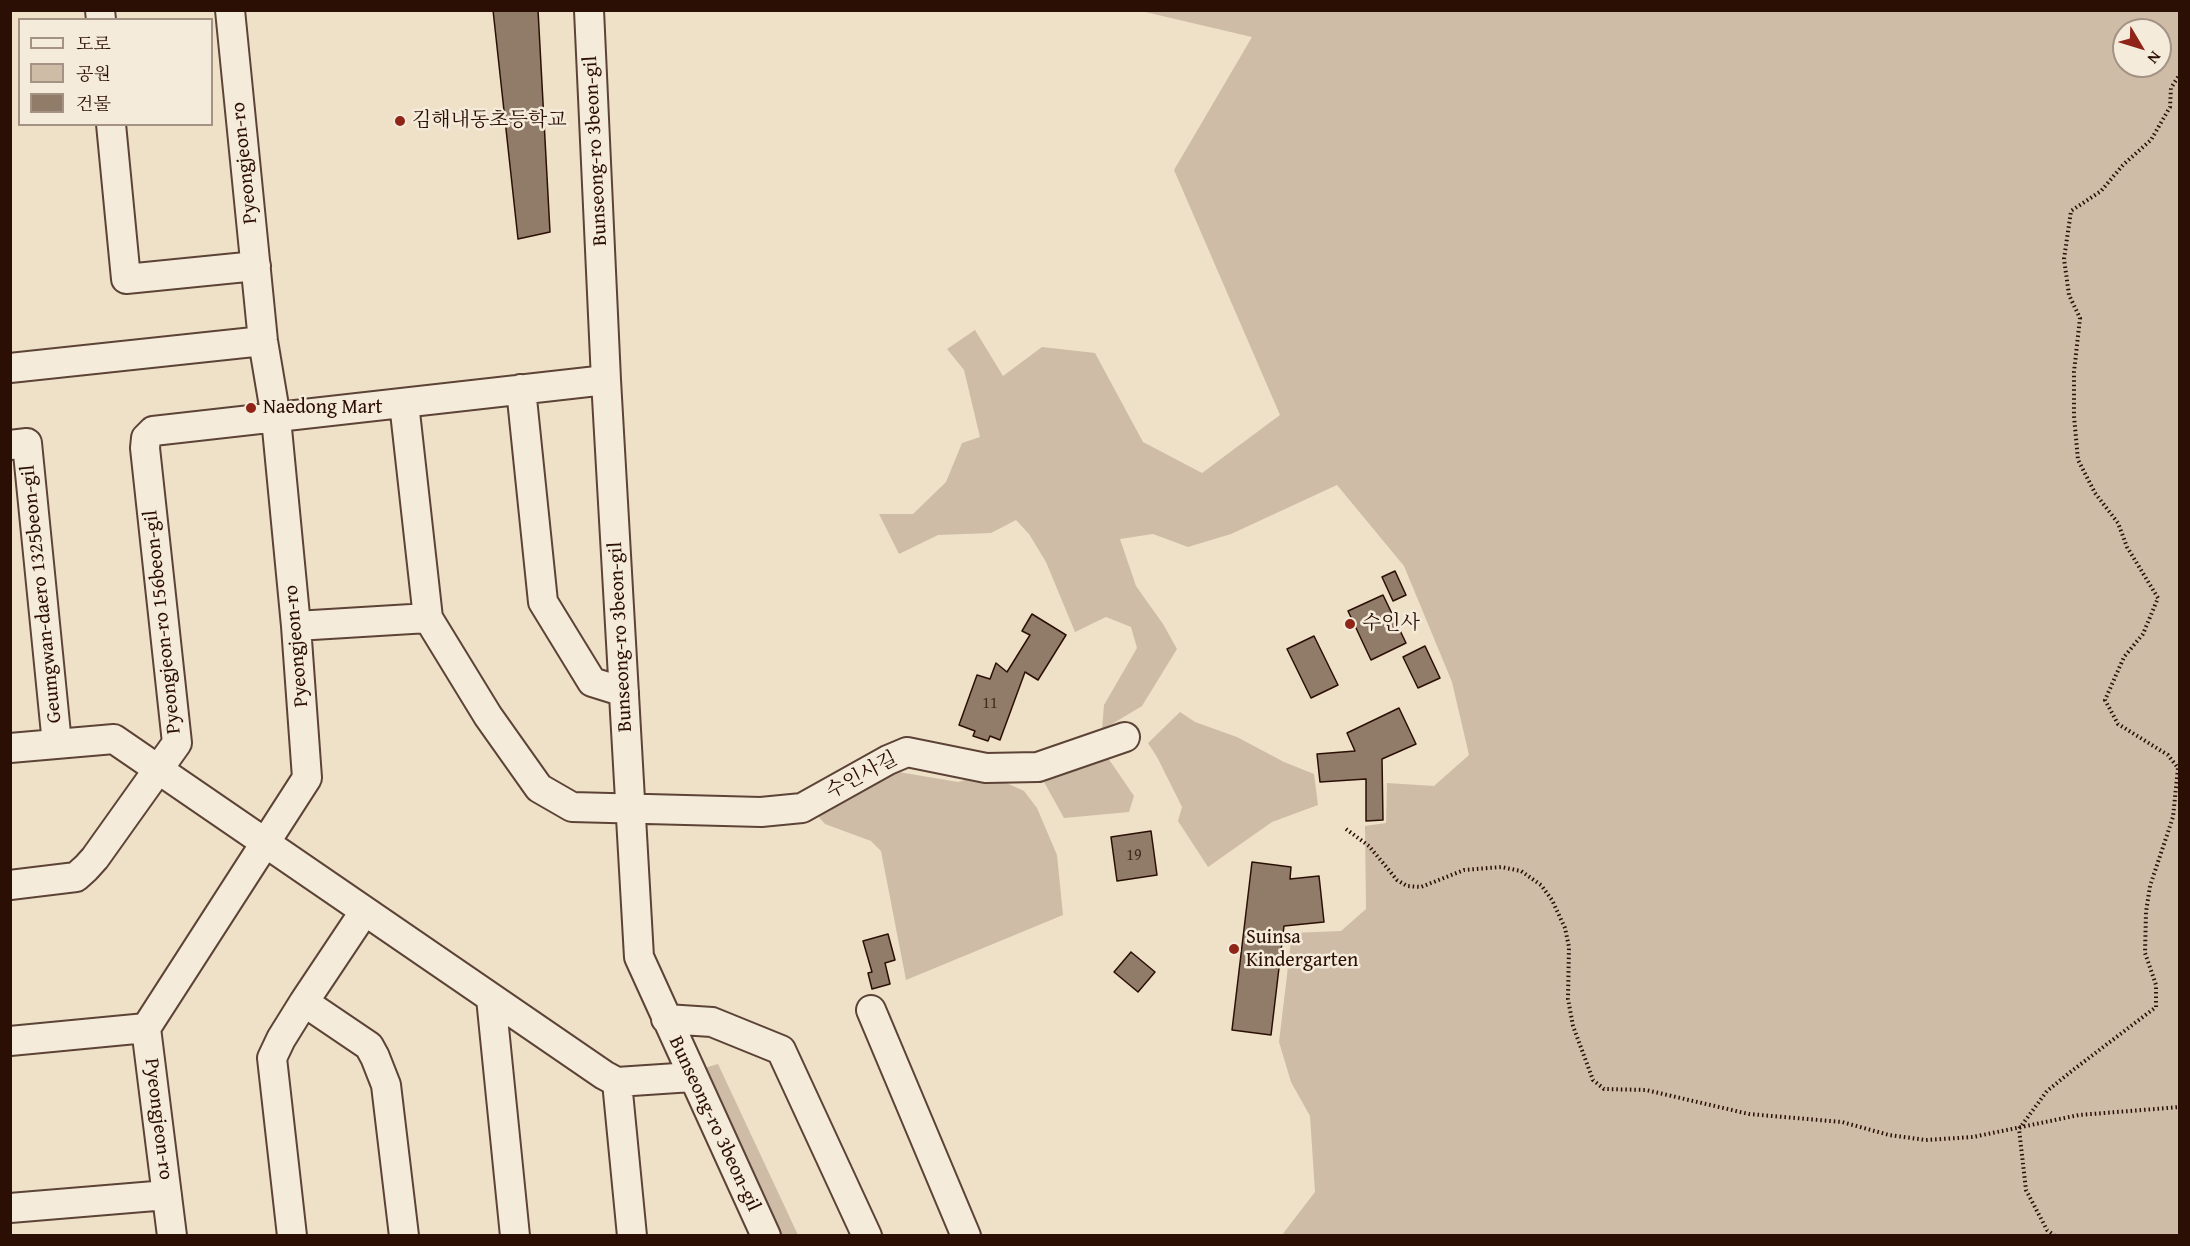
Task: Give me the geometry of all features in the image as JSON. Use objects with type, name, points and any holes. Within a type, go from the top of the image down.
[{"type":"street","name":"Pyeongjeon-ro","points":[[172,1236],[146,1028],[307,778],[296,626],[276,418],[263,341],[230,10]]},
{"type":"street","name":"Bunseong-ro 3beon-gil","points":[[590,10],[606,380],[639,957],[766,1236]]},
{"type":"street","points":[[111,126],[126,279],[256,266]]},
{"type":"street","points":[[10,368],[263,341]]},
{"type":"street","points":[[276,418],[606,380]]},
{"type":"street","points":[[521,390],[543,602],[592,682],[624,692]]},
{"type":"street","points":[[296,626],[428,618],[404,403]]},
{"type":"street","name":"Pyeongjeon-ro 156beon-gil","points":[[10,885],[76,877],[95,858],[177,742],[145,448],[146,438],[153,431],[161,429],[276,418]]},
{"type":"street","name":"Geumgwan-daero 1325beon-gil","points":[[19,444],[57,744]]},
{"type":"street","name":"수인사길","points":[[428,618],[488,716],[538,788],[572,807],[761,812],[802,808],[888,760],[907,752],[986,768],[1038,767],[1125,737]]},
{"type":"street","name":"Geumgwan-daero 1325beon-gil","points":[[10,748],[114,739],[364,912],[617,1082]]},
{"type":"street","points":[[292,1236],[272,1058],[304,1002],[364,912]]},
{"type":"street","points":[[491,998],[510,1235]]},
{"type":"street","points":[[304,1002],[369,1046],[375,1057],[386,1085],[404,1236]]},
{"type":"street","points":[[871,1010],[966,1236]]},
{"type":"street","points":[[666,1019],[712,1022],[781,1050],[867,1236]]},
{"type":"street","points":[[10,1041],[146,1028]]},
{"type":"street","points":[[632,1236],[617,1082],[692,1077]]},
{"type":"street","points":[[10,1208],[167,1195]]},
{"type":"path","points":[[2055,1236],[2047,1230],[2026,1190],[2019,1129],[2047,1091],[2156,1007],[2156,985],[2145,953],[2146,912],[2150,886],[2173,817],[2178,768],[2168,755],[2118,724],[2105,700],[2124,657],[2143,634],[2158,598],[2127,547],[2118,523],[2095,493],[2078,460],[2074,416],[2074,372],[2080,318],[2069,295],[2064,259],[2071,211],[2101,191],[2122,165],[2151,140],[2170,107],[2171,88],[2180,74]]},
{"type":"path","points":[[1346,829],[1369,846],[1397,880],[1407,886],[1421,887],[1464,870],[1501,867],[1521,871],[1541,885],[1565,928],[1569,947],[1568,993],[1574,1026],[1587,1068],[1593,1080],[1604,1089],[1646,1090],[1749,1113],[1842,1122],[1906,1138],[1949,1139],[2019,1129],[2079,1115],[2180,1107]]},
{"type":"green space","points":[[1141,11],[2179,11],[2179,1235],[1282,1235],[1315,1192],[1310,1116],[1291,1082],[1279,1042],[1292,933],[1341,931],[1366,909],[1365,826],[1386,823],[1387,783],[1434,786],[1469,755],[1452,682],[1404,566],[1337,485],[1231,534],[1188,547],[1153,534],[1120,539],[1136,586],[1163,624],[1177,649],[1142,706],[1102,730],[1104,705],[1137,648],[1131,627],[1106,617],[1075,632],[1046,562],[1029,534],[1016,520],[991,533],[938,535],[899,554],[879,514],[913,514],[946,482],[962,443],[980,437],[964,370],[947,349],[975,330],[1003,376],[1042,347],[1095,353],[1143,442],[1202,473],[1280,415],[1174,170],[1252,37]]},
{"type":"green space","points":[[1180,712],[1195,722],[1237,737],[1284,762],[1314,774],[1318,805],[1272,822],[1208,867],[1178,821],[1182,807],[1148,743]]},
{"type":"green space","points":[[1108,758],[1134,796],[1129,812],[1064,818],[1044,782],[1092,759]]},
{"type":"green space","points":[[881,769],[958,782],[987,774],[1024,791],[1037,808],[1057,855],[1063,915],[906,980],[881,851],[871,841],[825,824],[816,814]]},
{"type":"green space","points":[[718,1064],[798,1235],[774,1235],[701,1069]]},
{"type":"building","points":[[493,10],[538,10],[550,232],[518,239]]},
{"type":"building","points":[[1395,571],[1406,595],[1393,601],[1382,577]]},
{"type":"building","points":[[1383,595],[1406,643],[1371,660],[1348,611]]},
{"type":"building","points":[[1032,614],[1066,635],[1038,680],[1025,672],[1000,740],[990,736],[988,741],[973,736],[975,731],[959,725],[977,675],[990,679],[996,663],[1007,672],[1030,635],[1022,631]]},
{"type":"building","points":[[1314,636],[1338,685],[1311,698],[1287,649]]},
{"type":"building","points":[[1425,646],[1440,678],[1418,688],[1403,657]]},
{"type":"building","points":[[1399,708],[1416,744],[1382,759],[1383,820],[1366,821],[1366,779],[1320,782],[1317,754],[1355,751],[1347,733]]},
{"type":"building","points":[[1151,831],[1157,875],[1117,881],[1111,837]]},
{"type":"building","points":[[1252,862],[1291,867],[1290,879],[1319,876],[1324,922],[1284,926],[1271,1035],[1232,1030]]},
{"type":"building","points":[[888,934],[895,960],[885,963],[890,984],[872,989],[868,973],[872,972],[863,941]]},
{"type":"building","points":[[1131,952],[1155,972],[1138,992],[1114,972]]},
{"type":"place","name":"김해내동초등학교","points":[[400,121]]},
{"type":"place","name":"Naedong Mart","points":[[251,408]]},
{"type":"place","name":"수인사","points":[[1350,624]]},
{"type":"place","name":"Suinsa Kindergarten","points":[[1234,949]]}]
